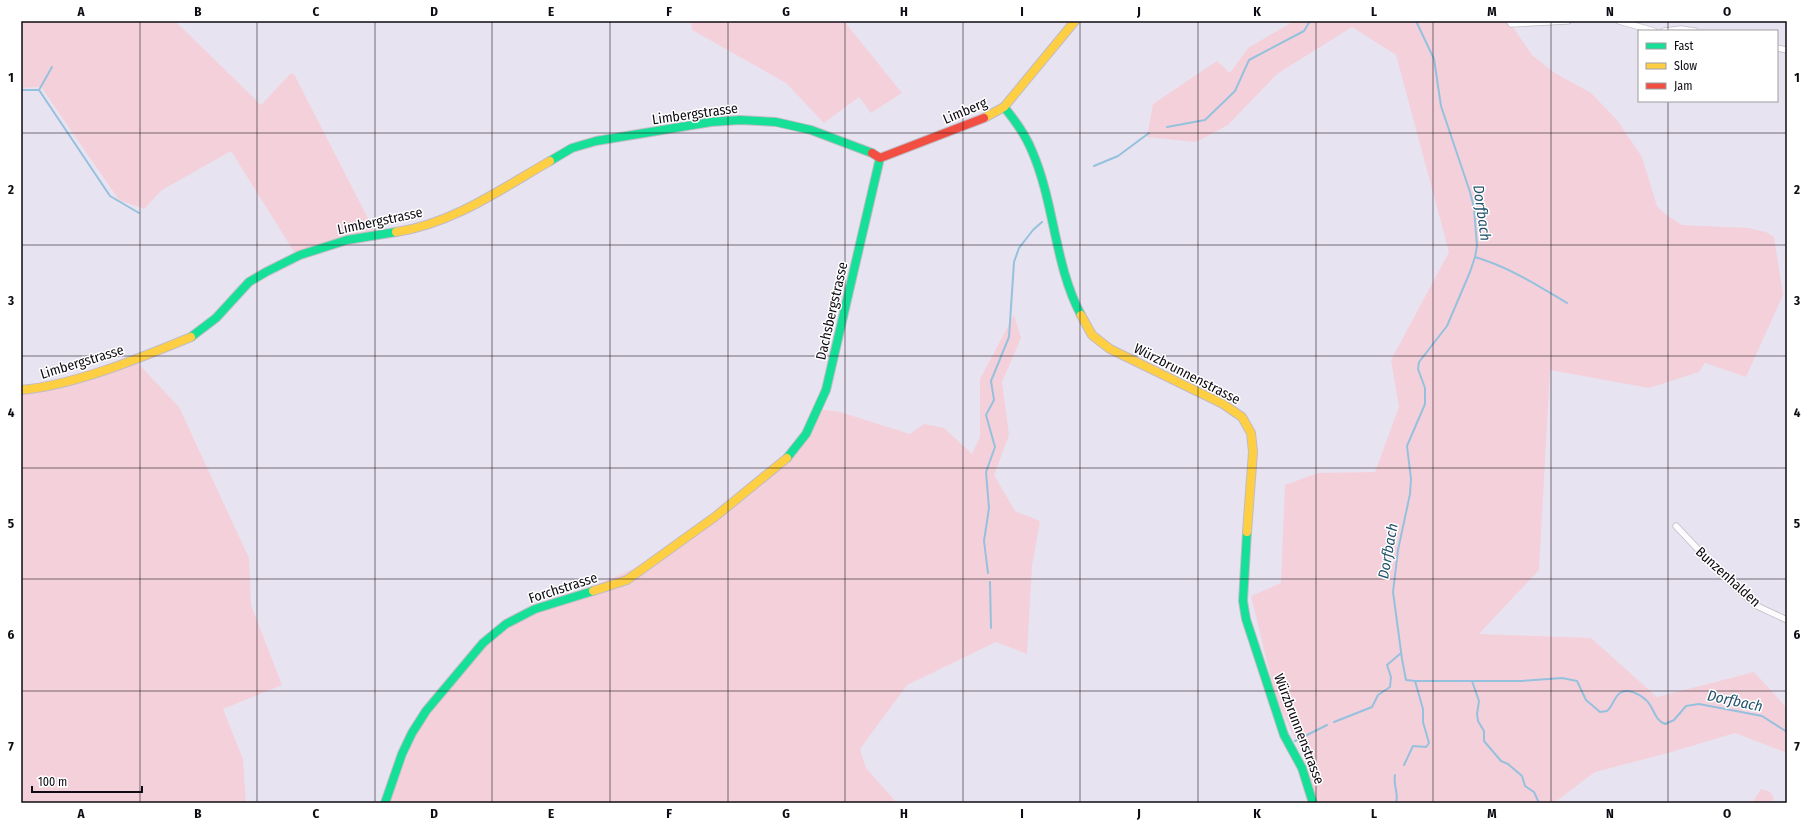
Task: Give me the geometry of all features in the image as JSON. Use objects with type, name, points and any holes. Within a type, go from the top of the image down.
[{"type":"street","name":"Limberg","points":[[880,158],[934,138],[991,115],[1004,108],[1075,21]]},
{"type":"street","points":[[1510,22],[1568,21]]},
{"type":"street","points":[[1619,21],[1650,30]]},
{"type":"street","points":[[1672,30],[1688,30]]},
{"type":"street","name":"Würzbrunnenstrasse","points":[[1004,108],[1010,114],[1032,150],[1042,181],[1064,274],[1077,307],[1092,335],[1110,349],[1223,404],[1242,417],[1251,433],[1252,452],[1243,601],[1246,619],[1277,716],[1284,735],[1302,768],[1313,803]]},
{"type":"street","name":"Limbergstrasse","points":[[21,390],[42,388],[95,373],[191,337],[216,318],[249,282],[266,272],[300,256],[347,240],[399,232],[426,225],[461,212],[572,148],[596,141],[711,122],[740,120],[776,122],[810,130],[872,153],[880,158]]},
{"type":"street","name":"Dachsbergstrasse","points":[[785,461],[806,434],[826,390],[880,158]]},
{"type":"street","name":"Forchstrasse","points":[[385,803],[402,754],[412,732],[426,711],[483,643],[506,624],[534,609],[627,580],[716,516],[785,461]]},
{"type":"street","name":"Bunzenhalden","points":[[1676,526],[1724,577],[1755,605],[1787,620]]},
{"type":"shaded area","points":[[21,21],[175,21],[261,105],[291,73],[295,76],[375,232],[296,255],[231,151],[162,190],[144,209],[119,200],[41,87],[21,88]]},
{"type":"shaded area","points":[[691,21],[844,21],[902,93],[871,113],[859,97],[824,123],[786,83],[692,30]]},
{"type":"shaded area","points":[[1294,21],[1509,21],[1532,55],[1555,73],[1591,93],[1617,120],[1642,157],[1657,206],[1665,214],[1682,225],[1748,228],[1766,232],[1774,237],[1783,295],[1746,377],[1705,363],[1699,372],[1649,388],[1550,370],[1539,570],[1479,634],[1591,638],[1657,697],[1754,672],[1787,708],[1787,753],[1735,733],[1668,753],[1595,772],[1554,803],[1316,803],[1303,754],[1276,699],[1251,596],[1281,583],[1285,485],[1318,473],[1375,472],[1399,407],[1391,360],[1449,252],[1396,55],[1352,27],[1277,74],[1228,125],[1196,142],[1147,137],[1153,104],[1217,61],[1230,73],[1248,48]]},
{"type":"shaded area","points":[[1014,315],[1021,338],[1002,382],[1009,435],[994,475],[1015,511],[1040,521],[1032,566],[1027,654],[996,642],[907,685],[860,749],[866,768],[897,803],[388,803],[426,711],[483,643],[506,624],[649,562],[785,461],[818,409],[840,412],[910,434],[924,424],[944,428],[972,454],[980,437],[980,379]]},
{"type":"shaded area","points":[[134,359],[179,407],[249,558],[251,605],[282,685],[223,709],[243,759],[246,803],[21,803],[21,392]]},
{"type":"shaded area","points":[[1761,789],[1770,792],[1774,798],[1772,803],[1752,803]]},
{"type":"waterway","points":[[1167,127],[1205,120],[1235,91],[1249,60],[1304,31],[1310,21]]},
{"type":"waterway","name":"Dorfbach","points":[[1416,21],[1434,59],[1441,106],[1474,208],[1477,246],[1470,272],[1447,326],[1419,362],[1418,369],[1425,388],[1425,404],[1407,446],[1411,479],[1410,494],[1398,550],[1393,592],[1406,680],[1522,681],[1562,678],[1577,681],[1586,700],[1600,712],[1607,711],[1620,693],[1630,691],[1646,700],[1659,720],[1665,724],[1674,720],[1686,706],[1699,704],[1762,716],[1787,732]]},
{"type":"waterway","points":[[39,90],[52,67]]},
{"type":"waterway","points":[[21,90],[39,90],[110,196],[139,213]]},
{"type":"waterway","points":[[1094,166],[1118,156],[1149,133]]},
{"type":"waterway","points":[[988,573],[984,541],[989,508],[986,472],[995,447],[986,415],[994,400],[991,381],[1009,337],[1014,262],[1019,248],[1033,230],[1042,222]]},
{"type":"waterway","points":[[1475,257],[1511,271],[1567,303]]},
{"type":"waterway","points":[[990,582],[991,628]]},
{"type":"waterway","points":[[1334,722],[1372,707],[1378,695],[1390,687],[1391,677],[1387,665],[1401,653]]},
{"type":"waterway","points":[[1404,765],[1413,746],[1426,747],[1429,743],[1423,722],[1423,709],[1415,681]]},
{"type":"waterway","points":[[1472,681],[1479,701],[1477,714],[1478,721],[1484,731],[1484,741],[1501,761],[1508,764],[1522,776],[1525,786],[1534,792],[1539,803]]},
{"type":"waterway","points":[[1295,741],[1327,725]]},
{"type":"waterway","points":[[1395,775],[1397,796],[1396,803]]},
{"type":"traffic: fast","points":[[1004,107],[1016,122],[1026,139],[1040,171],[1065,275],[1081,315]]},
{"type":"traffic: fast","points":[[550,161],[572,148],[596,141],[711,122],[740,120],[776,122],[811,130],[872,153]]},
{"type":"traffic: fast","points":[[787,458],[806,434],[826,390],[880,158]]},
{"type":"traffic: fast","points":[[191,337],[216,318],[249,282],[266,272],[300,255],[347,240],[396,232]]},
{"type":"traffic: fast","points":[[1247,532],[1243,601],[1246,619],[1284,735],[1302,768],[1313,803]]},
{"type":"traffic: fast","points":[[385,803],[402,754],[412,733],[426,711],[483,643],[506,624],[535,609],[593,591]]},
{"type":"traffic: slow","points":[[984,118],[1004,107],[1075,21]]},
{"type":"traffic: slow","points":[[396,232],[417,228],[476,204],[550,161]]},
{"type":"traffic: slow","points":[[1081,315],[1092,335],[1110,349],[1223,404],[1242,417],[1251,433],[1253,452],[1247,532]]},
{"type":"traffic: slow","points":[[21,390],[63,383],[85,377],[129,362],[191,337]]},
{"type":"traffic: slow","points":[[593,591],[627,580],[716,516],[787,458]]},
{"type":"traffic: jam","points":[[872,153],[880,158],[984,118]]}]
